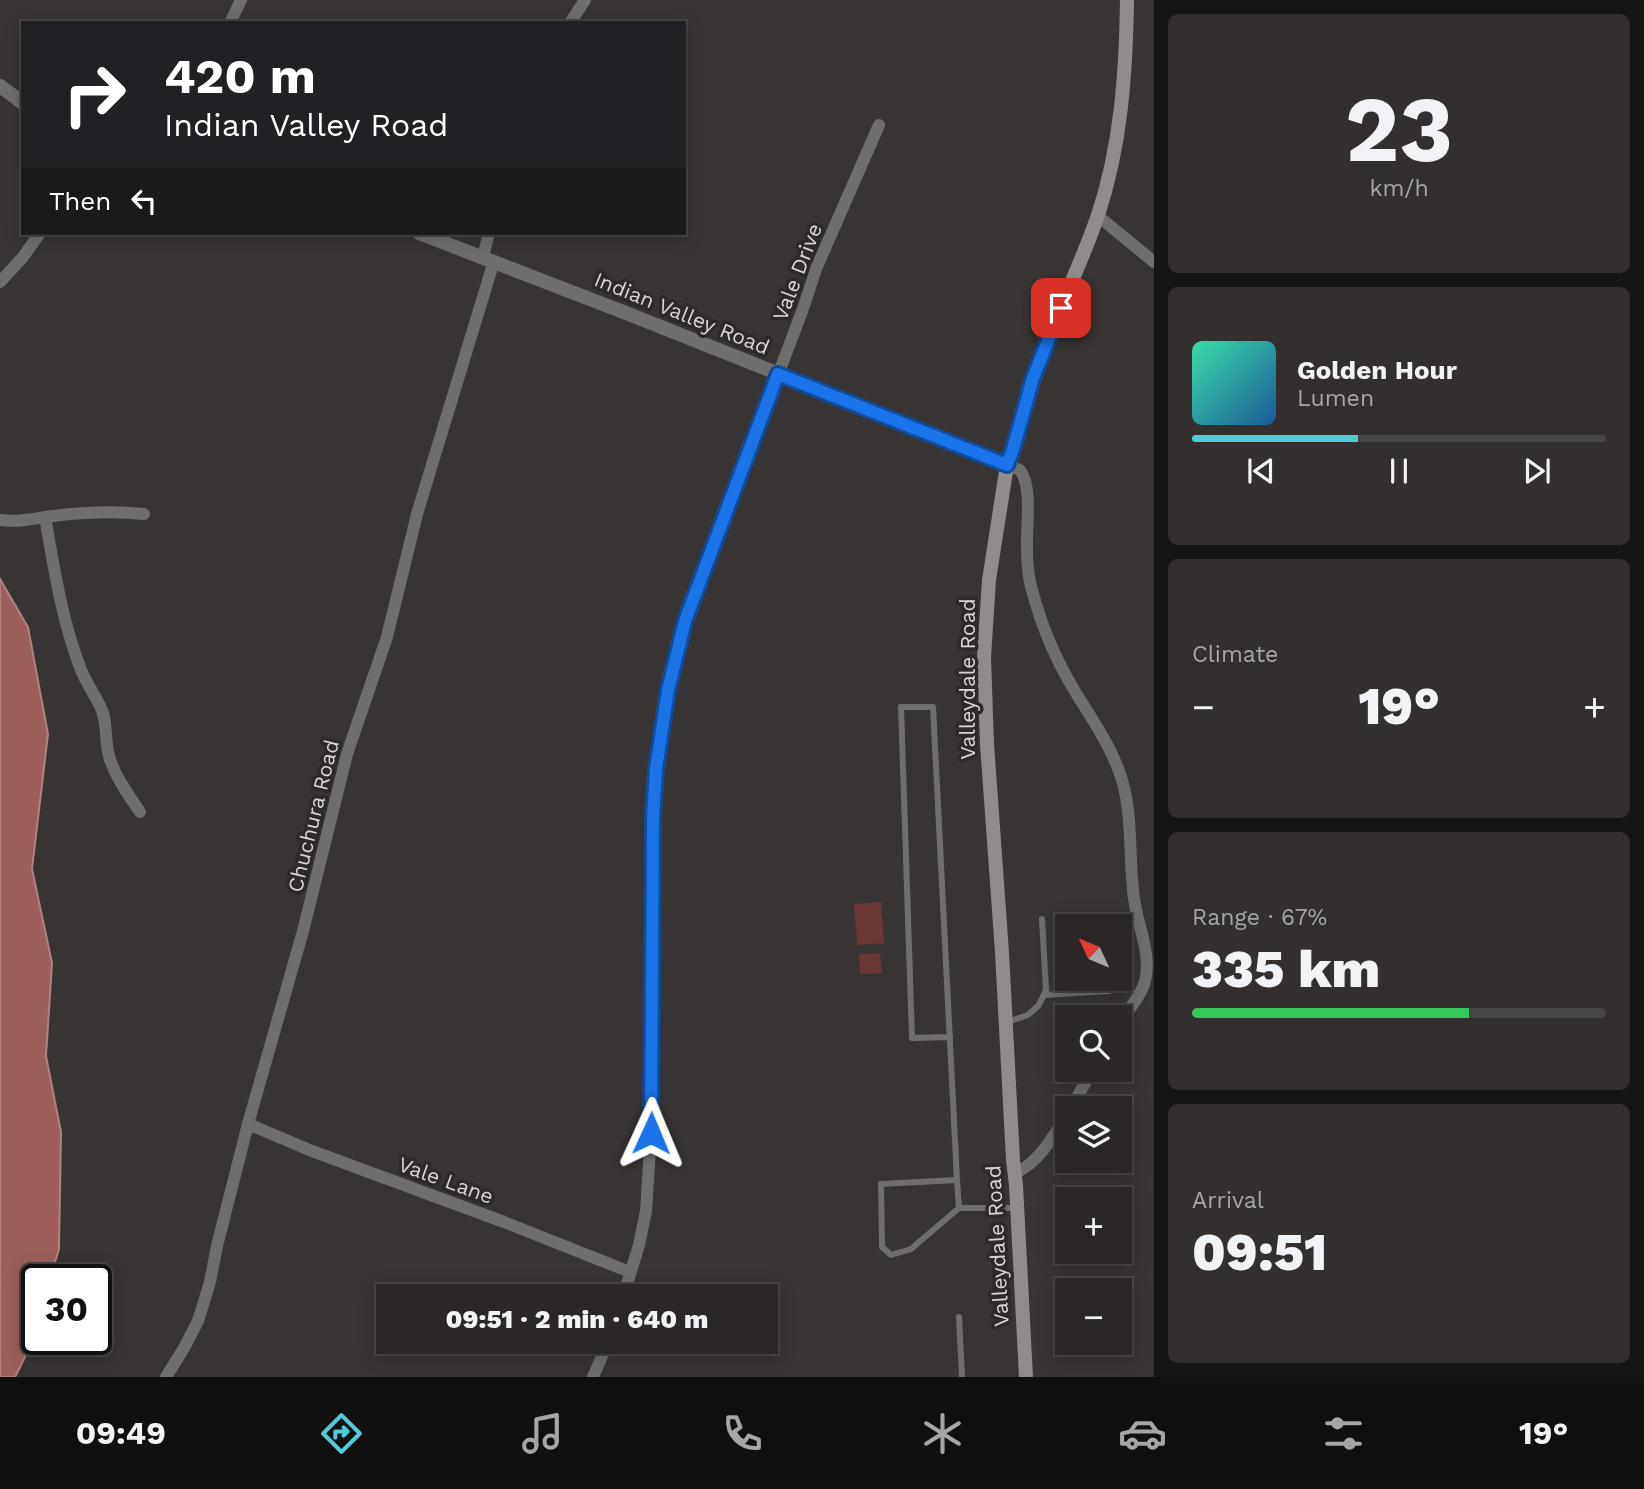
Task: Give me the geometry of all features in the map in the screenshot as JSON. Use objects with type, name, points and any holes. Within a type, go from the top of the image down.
[{"type":"main road","name":"Valleydale Road","points":[[1026,1377],[1006,1023],[986,744],[984,657],[989,580],[1007,465],[1033,378],[1098,216],[1110,172],[1123,96],[1127,0]]},
{"type":"street","points":[[231,21],[241,0]]},
{"type":"street","points":[[571,21],[585,0]]},
{"type":"street","points":[[0,86],[21,102]]},
{"type":"street","name":"Vale Drive","points":[[627,1284],[646,1211],[651,1133],[653,818],[656,769],[670,675],[694,596],[816,269],[879,125]]},
{"type":"street","points":[[1098,216],[1154,262]]},
{"type":"street","points":[[0,282],[39,235]]},
{"type":"street","name":"Indian Valley Road","points":[[424,235],[1007,465]]},
{"type":"street","name":"Chuchura Road","points":[[166,1377],[198,1321],[210,1282],[248,1124],[303,931],[347,754],[387,637],[417,514],[489,259],[489,235]]},
{"type":"street","points":[[1007,465],[1020,470],[1025,479],[1028,567],[1038,611],[1064,672],[1109,749],[1125,794],[1134,898],[1146,956],[1145,982],[1132,1005]]},
{"type":"street","points":[[0,520],[29,520],[117,511],[144,514]]},
{"type":"street","points":[[45,517],[61,603],[77,658],[104,717],[108,753],[113,769],[140,812]]},
{"type":"street","name":"Vale Lane","points":[[248,1124],[630,1272]]},
{"type":"street","points":[[1015,1173],[1035,1158],[1055,1132]]},
{"type":"street","points":[[593,1377],[603,1354]]},
{"type":"lane","points":[[950,1037],[912,1038],[901,707],[933,707],[959,1208]]},
{"type":"lane","points":[[1006,1023],[1028,1015],[1039,1005],[1046,990],[1042,919]]},
{"type":"lane","points":[[1044,995],[1096,991]]},
{"type":"lane","points":[[957,1180],[881,1184],[882,1248],[891,1255],[911,1249],[959,1208],[1017,1208]]},
{"type":"lane","points":[[959,1317],[962,1377]]},
{"type":"shaded area","points":[[0,579],[28,627],[48,734],[32,869],[52,963],[46,1056],[61,1132],[59,1249],[54,1264],[21,1264],[21,1355],[26,1355],[15,1377],[0,1377]]},
{"type":"shaded area","points":[[881,902],[884,943],[857,945],[854,904]]},
{"type":"shaded area","points":[[880,953],[882,973],[860,974],[859,954]]},
{"type":"route","points":[[651,1133],[653,818],[656,769],[670,675],[685,621],[778,374],[1007,465],[1033,378],[1061,308]]}]
